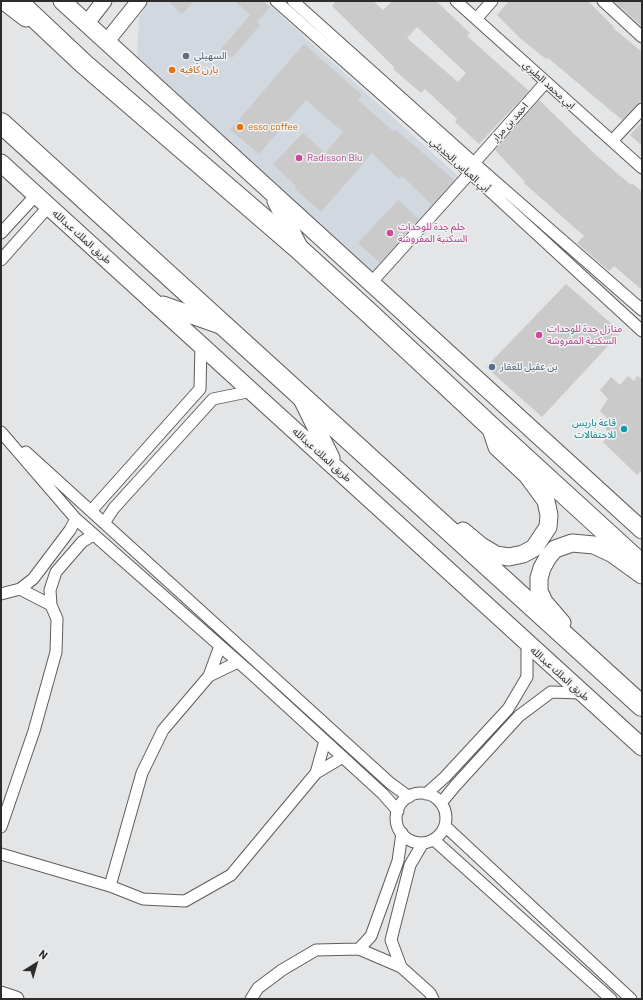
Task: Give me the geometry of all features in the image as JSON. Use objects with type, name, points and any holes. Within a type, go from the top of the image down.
[{"type":"highway","points":[[17,1],[84,64],[301,251],[642,565]]},
{"type":"highway","points":[[2,124],[642,706]]},
{"type":"main road","points":[[4,1],[84,64]]},
{"type":"main road","points":[[62,1],[427,334],[639,523]]},
{"type":"main road","name":"طريق الملك عبدالله","points":[[1,163],[642,747]]},
{"type":"main road","points":[[273,193],[301,251]]},
{"type":"main road","points":[[155,302],[225,327]]},
{"type":"main road","points":[[368,312],[427,334]]},
{"type":"main road","points":[[301,395],[336,467]]},
{"type":"main road","points":[[414,498],[437,510],[480,546],[496,555],[509,556],[523,554],[534,548],[548,527],[549,515],[546,501],[527,475],[497,447],[490,426]]},
{"type":"main road","points":[[600,668],[596,655],[592,650],[556,617],[544,602],[540,591],[539,578],[542,568],[548,557],[555,549],[572,543],[584,543],[594,545],[613,554],[642,575]]},
{"type":"street","points":[[87,23],[104,1]]},
{"type":"street","name":"أبي العباس الحديثي","points":[[276,1],[642,310]]},
{"type":"street","name":"أبي العباس الحديثي","points":[[293,1],[472,168],[642,331]]},
{"type":"street","name":"ابي محمد الطبري","points":[[456,1],[642,168]]},
{"type":"street","points":[[476,19],[492,1]]},
{"type":"street","points":[[602,1],[642,37]]},
{"type":"street","points":[[107,41],[132,4]]},
{"type":"street","name":"احمد بن مرار","points":[[371,283],[546,82]]},
{"type":"street","points":[[612,141],[642,109]]},
{"type":"street","points":[[1,233],[36,195]]},
{"type":"street","points":[[1,260],[49,206]]},
{"type":"street","points":[[91,511],[200,389],[201,344]]},
{"type":"street","points":[[104,523],[114,508],[213,399],[252,391]]},
{"type":"street","points":[[1,431],[385,778],[409,797]]},
{"type":"street","points":[[1,431],[76,519],[238,662],[343,757],[398,810]]},
{"type":"street","points":[[1,594],[20,589],[33,579],[76,519]]},
{"type":"street","points":[[1,828],[34,731],[56,652],[57,619],[51,605],[50,590],[56,572],[82,542],[93,535]]},
{"type":"street","points":[[20,589],[51,605]]},
{"type":"street","points":[[426,794],[445,777],[508,709],[527,677],[527,643]]},
{"type":"street","points":[[110,886],[142,773],[163,730],[209,676],[220,646]]},
{"type":"street","points":[[209,676],[238,662]]},
{"type":"street","points":[[441,803],[519,716],[551,692],[581,693]]},
{"type":"street","points":[[316,773],[325,742]]},
{"type":"street","points":[[1,854],[110,886],[143,899],[185,901],[231,875],[316,773],[343,757]]},
{"type":"street","points":[[414,794],[426,794],[437,799],[441,803],[446,814],[445,826],[439,836],[434,840],[423,843],[411,841],[402,833],[397,822],[398,810],[404,800],[414,794]]},
{"type":"street","points":[[445,826],[631,999]]},
{"type":"street","points":[[359,949],[371,936],[398,861],[402,833]]},
{"type":"street","points":[[434,840],[611,999]]},
{"type":"street","points":[[401,967],[391,940],[410,865],[423,843]]},
{"type":"street","points":[[251,999],[258,988],[282,970],[316,950],[359,949],[401,967],[430,993],[433,999]]},
{"type":"street","points":[[1,994],[16,999]]},
{"type":"shaded area","points":[[149,1],[265,1],[461,179],[373,275],[137,59],[139,17]]},
{"type":"building","points":[[168,1],[194,1],[182,14]]},
{"type":"building","points":[[235,1],[263,1],[270,7],[257,22],[260,25],[232,58],[221,49],[250,15]]},
{"type":"building","points":[[336,1],[373,1],[383,10],[392,1],[436,1],[470,33],[467,36],[529,91],[479,144],[455,122],[457,119],[425,89],[421,93],[393,69],[395,68],[332,6]],"holes":[[[417,27],[466,73],[458,82],[407,38]]]},
{"type":"building","points":[[509,1],[588,1],[614,27],[613,28],[642,52],[642,100],[622,120],[548,58],[546,59],[521,39],[497,15]]},
{"type":"building","points":[[613,1],[642,1],[642,27],[626,12]]},
{"type":"building","points":[[304,44],[362,95],[358,100],[394,132],[396,130],[454,180],[432,205],[402,176],[399,179],[372,153],[321,212],[294,188],[296,186],[273,164],[303,133],[325,153],[343,132],[306,100],[259,154],[230,130]]},
{"type":"building","points":[[539,100],[597,156],[631,185],[632,183],[642,192],[642,290],[614,266],[609,271],[577,243],[584,236],[524,183],[525,182],[495,150]]},
{"type":"building","points":[[642,122],[642,146],[630,135]]},
{"type":"building","name":"حلم جدة للوحدات السكنية المفروشة","points":[[398,200],[419,219],[380,263],[358,243]]},
{"type":"building","points":[[566,284],[621,332],[542,417],[486,367]]},
{"type":"building","name":"قاعة باريس للاحتفالات","points":[[628,376],[634,381],[637,376],[642,379],[642,470],[637,475],[603,442],[610,434],[603,425],[608,419],[600,411],[608,399],[600,390],[611,377],[620,385]]},
{"type":"place","name":"السهيلي","points":[[186,56]]},
{"type":"place","name":"بارن كافيه","points":[[172,70]]},
{"type":"place","name":"esso coffee","points":[[240,127]]},
{"type":"place","name":"Radisson Blu","points":[[299,158]]},
{"type":"place","name":"حلم جدة للوحدات السكنية المفروشة","points":[[390,233]]},
{"type":"place","name":"منازل جدة للوحدات السكنية المفروشة","points":[[539,335]]},
{"type":"place","name":"بن عقيل للعقار","points":[[492,367]]},
{"type":"place","name":"قاعة باريس للاحتفالات","points":[[624,429]]}]
